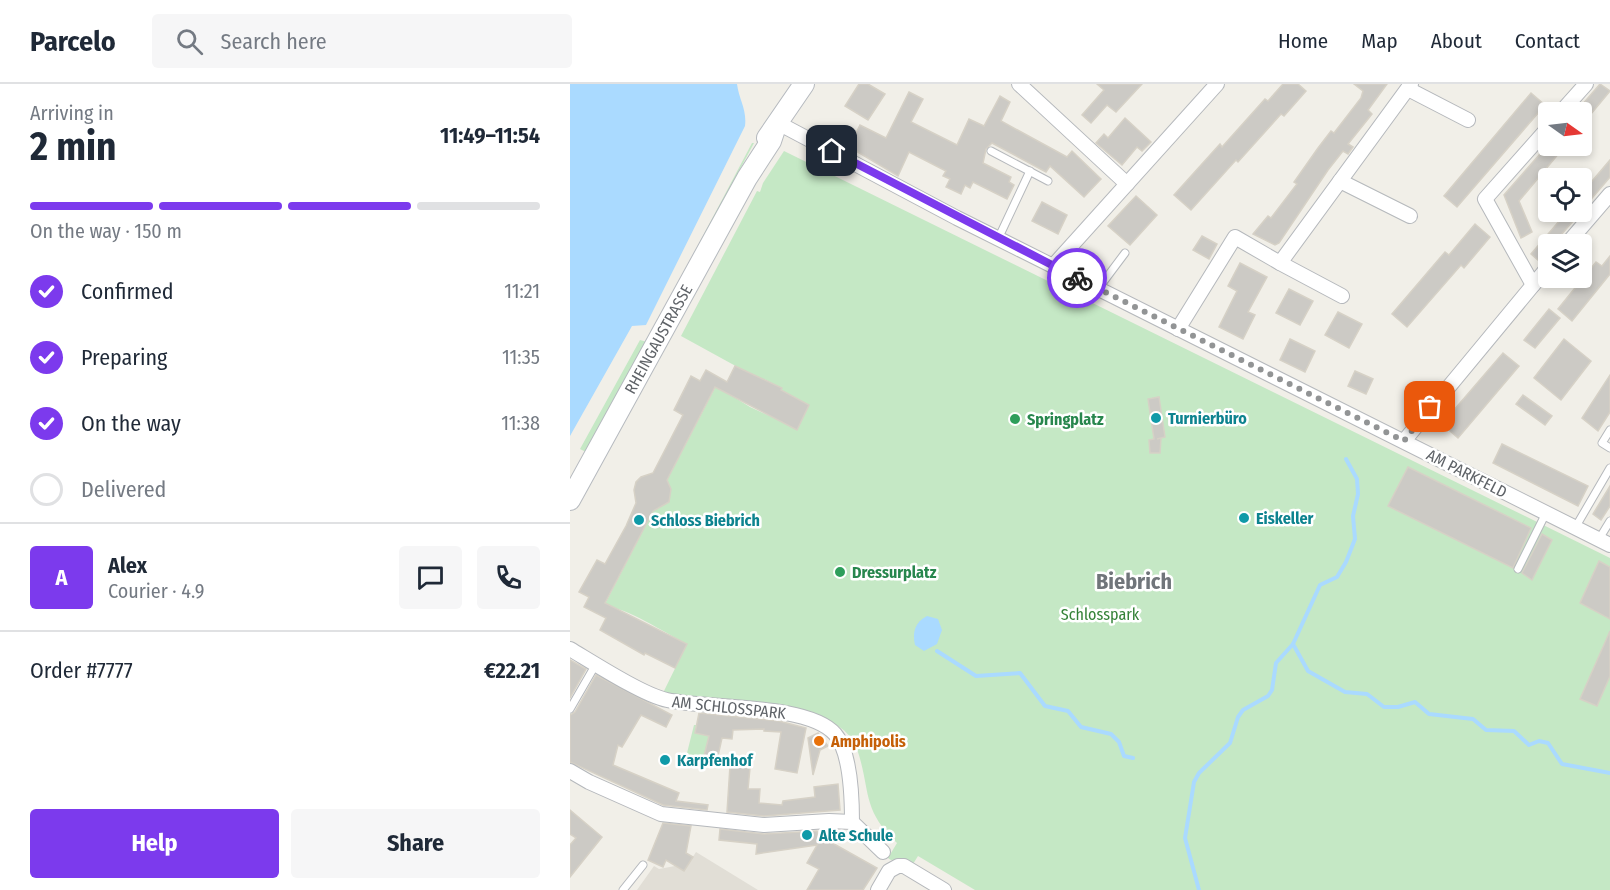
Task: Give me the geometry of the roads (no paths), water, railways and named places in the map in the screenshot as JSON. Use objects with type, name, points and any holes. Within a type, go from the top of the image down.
[{"type":"street","name":"RHEINGAUSTRASSE","points":[[570,500],[764,143],[804,84]]},
{"type":"street","points":[[1019,84],[1127,184]]},
{"type":"street","points":[[1570,102],[1586,84]]},
{"type":"street","points":[[1280,263],[1409,86],[1468,120]]},
{"type":"street","points":[[1053,266],[1127,184],[1209,87]]},
{"type":"street","name":"AM PARKFELD","points":[[777,126],[1604,542]]},
{"type":"street","points":[[1533,285],[1485,199],[1538,139]]},
{"type":"street","points":[[1340,181],[1410,216]]},
{"type":"street","points":[[1576,234],[1610,194]]},
{"type":"street","points":[[1178,329],[1235,237],[1342,297]]},
{"type":"street","points":[[1404,441],[1538,279]]},
{"type":"street","name":"AM SCHLOSSPARK","points":[[570,649],[660,698],[684,703],[788,713],[828,728],[837,736],[845,756],[852,797],[852,822]]},
{"type":"street","points":[[570,771],[589,782],[661,814],[764,825],[852,822],[883,852]]},
{"type":"street","points":[[878,890],[893,867],[904,866],[944,890]]},
{"type":"lane","points":[[991,151],[1048,181]]},
{"type":"lane","points":[[998,238],[1030,171]]},
{"type":"lane","points":[[1098,289],[1125,253]]},
{"type":"lane","points":[[1610,430],[1602,443],[1610,448]]},
{"type":"lane","points":[[1575,528],[1610,468]]},
{"type":"lane","points":[[1518,569],[1546,513]]},
{"type":"lane","points":[[1604,542],[1610,521]]},
{"type":"lane","points":[[570,709],[596,664]]},
{"type":"lane","points":[[623,890],[643,865]]},
{"type":"water","points":[[570,84],[737,84],[744,109],[745,126],[646,325],[632,326],[570,436]]},
{"type":"water","points":[[927,616],[938,619],[942,630],[937,644],[924,651],[915,645],[914,636],[917,624]]},
{"type":"waterway","points":[[1199,890],[1185,838],[1194,782],[1199,773],[1230,743],[1238,717],[1243,710],[1268,696],[1272,690],[1276,663],[1293,644],[1320,585],[1337,577],[1346,562],[1355,539],[1353,516],[1358,494],[1357,479],[1346,459]]},
{"type":"waterway","points":[[1293,644],[1308,671],[1345,692],[1367,694],[1384,707],[1398,707],[1415,702],[1429,714],[1473,719],[1486,730],[1514,731],[1529,745],[1539,741],[1548,743],[1562,764],[1610,773]]},
{"type":"waterway","points":[[937,651],[976,676],[1020,673],[1045,706],[1068,711],[1081,727],[1111,734],[1119,742],[1124,756],[1133,758]]},
{"type":"place","name":"Turnierbüro","points":[[1156,418]]},
{"type":"place","name":"Springplatz","points":[[1015,419]]},
{"type":"place","name":"Eiskeller","points":[[1244,518]]},
{"type":"place","name":"Schloss Biebrich","points":[[639,520]]},
{"type":"place","name":"Dressurplatz","points":[[840,572]]},
{"type":"place","name":"Amphipolis","points":[[819,741]]},
{"type":"place","name":"Karpfenhof","points":[[665,760]]},
{"type":"place","name":"Alte Schule","points":[[807,835]]},
{"type":"district","name":"Biebrich","points":[[1134,581]]},
{"type":"park label","name":"Schlosspark","points":[[1100,614]]}]
